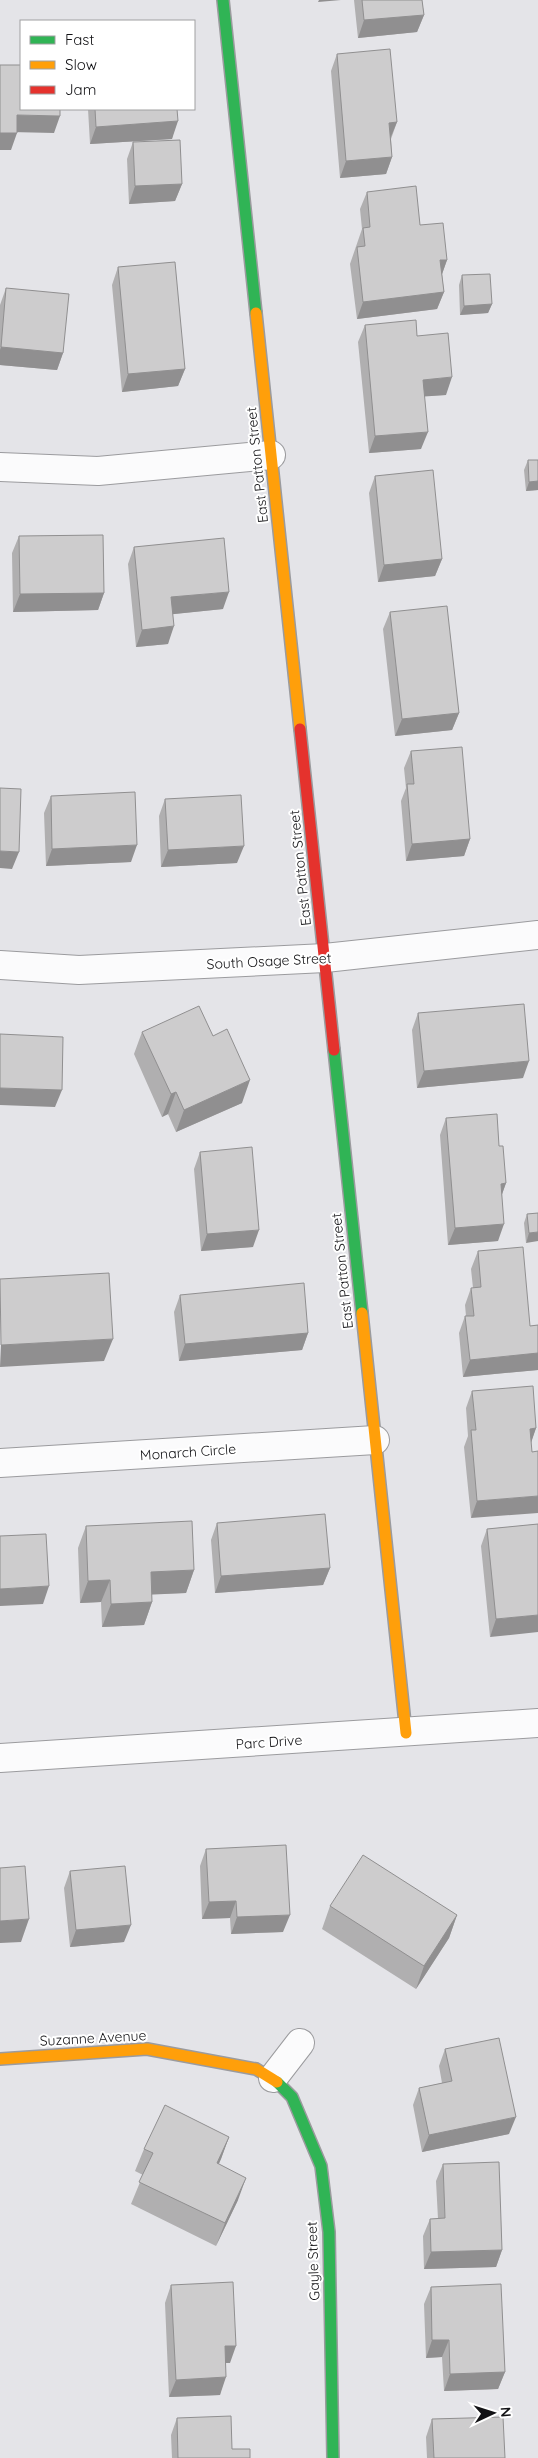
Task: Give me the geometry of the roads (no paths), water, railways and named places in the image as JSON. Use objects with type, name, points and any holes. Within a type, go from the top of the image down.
[{"type":"street","name":"East Patton Street","points":[[223,0],[406,1733]]},
{"type":"street","points":[[0,466],[98,471],[271,456]]},
{"type":"street","name":"South Osage Street","points":[[0,965],[79,970],[325,958],[538,935]]},
{"type":"street","name":"Monarch Circle","points":[[0,1463],[375,1440]]},
{"type":"street","name":"Parc Drive","points":[[0,1758],[538,1723]]},
{"type":"street","points":[[273,2078],[300,2043]]},
{"type":"street","name":"Suzanne Avenue","points":[[0,2059],[147,2049],[256,2069],[273,2078]]},
{"type":"street","name":"Gayle Street","points":[[273,2078],[292,2097],[322,2166],[329,2232],[333,2458]]}]
